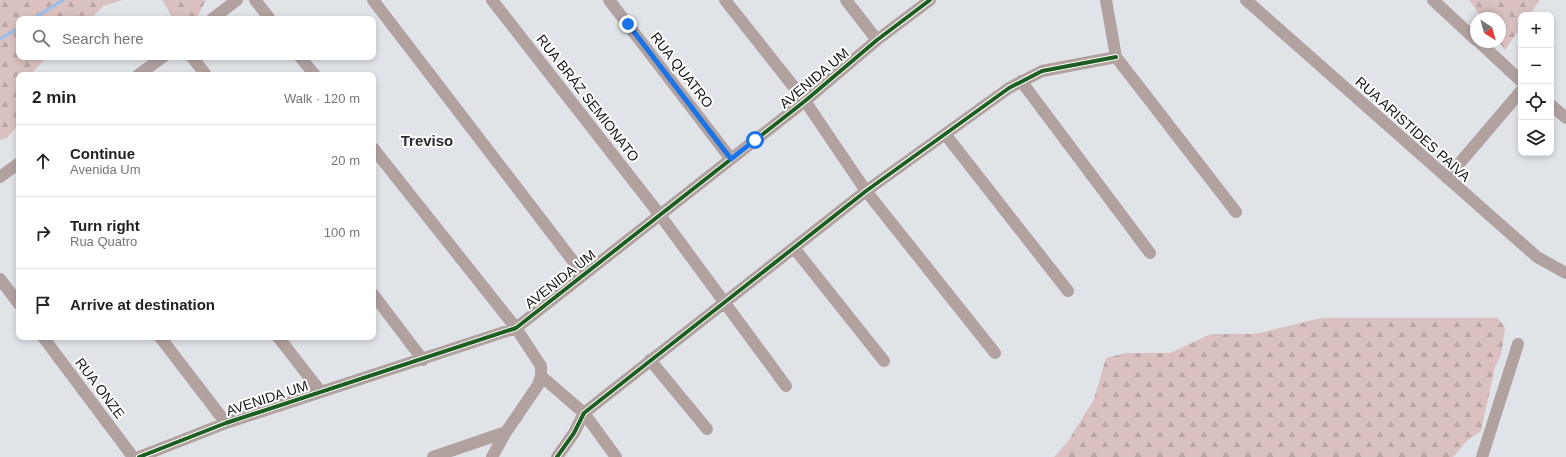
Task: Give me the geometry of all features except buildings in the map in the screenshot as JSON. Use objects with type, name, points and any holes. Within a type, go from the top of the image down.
[{"type":"street","points":[[216,16],[237,0]]},
{"type":"street","points":[[255,0],[268,16]]},
{"type":"street","points":[[373,0],[583,274]]},
{"type":"street","name":"RUA BRÁZ SEMIONATO","points":[[492,0],[660,215],[786,386]]},
{"type":"street","name":"RUA QUATRO","points":[[609,0],[731,159]]},
{"type":"street","points":[[725,0],[805,101],[866,191],[995,353]]},
{"type":"street","points":[[846,0],[877,40]]},
{"type":"street","name":"AVENIDA UM","points":[[140,457],[226,423],[423,360],[516,328],[805,101],[877,40],[930,0]]},
{"type":"street","points":[[1106,0],[1116,57],[1236,212]]},
{"type":"street","name":"RUA ARISTIDES PAIVA","points":[[1246,0],[1537,257],[1566,273]]},
{"type":"street","points":[[1433,0],[1470,34]]},
{"type":"street","points":[[1486,48],[1518,77]]},
{"type":"street","points":[[557,457],[574,433],[584,413],[866,191],[945,134],[1021,81],[1042,71],[1116,57]]},
{"type":"street","points":[[142,72],[159,60]]},
{"type":"street","points":[[194,60],[204,72]]},
{"type":"street","points":[[302,60],[312,72]]},
{"type":"street","points":[[1021,81],[1150,253]]},
{"type":"street","points":[[1447,178],[1518,95]]},
{"type":"street","points":[[1554,108],[1566,118]]},
{"type":"street","points":[[945,134],[1068,291]]},
{"type":"street","points":[[376,152],[516,328],[541,366],[541,376],[538,385],[506,432],[492,457]]},
{"type":"street","points":[[0,177],[16,165]]},
{"type":"street","points":[[794,248],[884,361]]},
{"type":"street","points":[[0,279],[16,300]]},
{"type":"street","points":[[376,298],[423,360]]},
{"type":"street","name":"RUA ONZE","points":[[45,340],[133,457]]},
{"type":"street","points":[[162,340],[226,423]]},
{"type":"street","points":[[280,340],[321,392]]},
{"type":"street","points":[[1482,457],[1518,344]]},
{"type":"street","points":[[650,360],[707,429]]},
{"type":"street","points":[[541,376],[584,413],[616,457]]},
{"type":"street","points":[[433,457],[506,432]]},
{"type":"green space","points":[[0,0],[122,0],[103,6],[94,16],[16,16],[16,60],[44,60],[33,72],[16,72],[16,128],[7,138],[0,140]]},
{"type":"green space","points":[[162,0],[206,0],[198,16],[172,16]]},
{"type":"green space","points":[[1469,0],[1540,0],[1531,12],[1518,12],[1518,31],[1505,50],[1504,48],[1506,48],[1506,12],[1478,12]]},
{"type":"green space","points":[[1321,318],[1498,318],[1505,328],[1501,355],[1495,367],[1481,431],[1468,440],[1453,457],[1054,457],[1069,440],[1094,399],[1106,358],[1126,353],[1170,353],[1211,334],[1255,334]]},
{"type":"waterway","points":[[38,16],[63,0]]},
{"type":"waterway","points":[[0,39],[16,30]]},
{"type":"cycle path","points":[[139,457],[226,423],[516,328],[805,101],[877,40],[930,0]]},
{"type":"cycle path","points":[[557,457],[574,433],[584,413],[866,191],[1009,88],[1042,71],[1116,57]]},
{"type":"district","name":"Treviso","points":[[427,140]]},
{"type":"route","points":[[628,24],[731,159],[755,140]]}]
